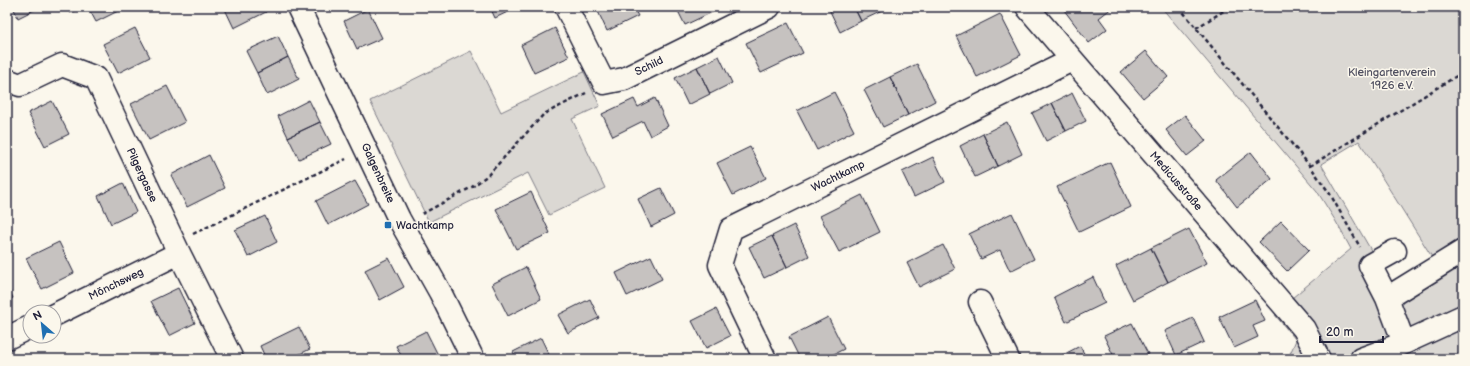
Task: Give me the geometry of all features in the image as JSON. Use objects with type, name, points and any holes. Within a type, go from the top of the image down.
[{"type":"street","name":"Galgenbreite","points":[[298,7],[402,224],[440,292],[473,359]]},
{"type":"street","points":[[566,7],[604,83]]},
{"type":"street","name":"Medicusstraße","points":[[1027,7],[1304,329],[1320,359]]},
{"type":"street","name":"Schild","points":[[604,83],[624,79],[766,8]]},
{"type":"street","name":"Wachtkamp","points":[[765,359],[720,265],[731,229],[1072,60]]},
{"type":"street","name":"Pilgergasse","points":[[7,80],[20,85],[62,65],[96,78],[179,253],[232,359]]},
{"type":"street","points":[[1395,251],[1370,265],[1387,298],[1404,343]]},
{"type":"street","points":[[1387,298],[1463,251]]},
{"type":"street","name":"Mönchsweg","points":[[62,311],[179,253]]},
{"type":"street","points":[[980,302],[1008,359]]},
{"type":"street","points":[[1361,359],[1404,343],[1463,316]]},
{"type":"street","points":[[7,338],[22,331]]},
{"type":"path","points":[[1179,7],[1310,166],[1330,194],[1370,265]]},
{"type":"path","points":[[1196,28],[1230,7]]},
{"type":"path","points":[[1310,166],[1463,72]]},
{"type":"path","points":[[402,224],[472,187],[488,175],[544,114],[604,83]]},
{"type":"path","points":[[179,253],[186,237],[367,149]]},
{"type":"green space","name":"Kleingartenverein 1926 e.V.","points":[[1161,7],[1463,7],[1463,359],[1267,359],[1290,354],[1296,340],[1275,315],[1292,298],[1351,249],[1317,191]],"holes":[[[1359,141],[1432,257],[1390,283],[1321,164]]]},
{"type":"green space","points":[[471,51],[501,112],[584,72],[600,106],[572,119],[605,188],[549,215],[528,173],[429,222],[370,101]]},
{"type":"building","points":[[13,7],[40,7],[18,18]]},
{"type":"building","points":[[67,7],[82,7],[70,13]]},
{"type":"building","points":[[88,7],[126,7],[96,22]]},
{"type":"building","points":[[224,7],[263,7],[266,12],[234,28]]},
{"type":"building","points":[[490,7],[518,7],[495,18]]},
{"type":"building","points":[[596,7],[633,7],[638,16],[607,31]]},
{"type":"building","points":[[676,7],[723,7],[685,25]]},
{"type":"building","points":[[828,7],[854,7],[861,21],[840,32]]},
{"type":"building","points":[[854,7],[883,7],[884,10],[861,21]]},
{"type":"building","points":[[1068,7],[1113,7],[1099,18],[1107,29],[1089,43],[1064,10]]},
{"type":"building","points":[[368,9],[382,38],[357,49],[344,21]]},
{"type":"building","points":[[1000,14],[1021,55],[977,77],[956,36]]},
{"type":"building","points":[[788,23],[803,53],[761,73],[746,43]]},
{"type":"building","points":[[135,28],[150,57],[118,73],[103,44]]},
{"type":"building","points":[[555,28],[569,57],[534,73],[521,45]]},
{"type":"building","points":[[278,36],[288,57],[257,73],[246,51]]},
{"type":"building","points":[[1146,51],[1168,77],[1143,98],[1121,72]]},
{"type":"building","points":[[719,56],[732,83],[710,94],[697,67]]},
{"type":"building","points":[[288,57],[299,79],[267,95],[257,73]]},
{"type":"building","points":[[917,64],[935,101],[908,115],[890,77]]},
{"type":"building","points":[[697,67],[710,94],[688,105],[675,78]]},
{"type":"building","points":[[890,77],[908,115],[883,127],[864,90]]},
{"type":"building","points":[[167,86],[185,122],[149,140],[131,104]]},
{"type":"building","points":[[834,92],[854,131],[817,150],[797,111]]},
{"type":"building","points":[[1072,93],[1086,121],[1066,131],[1052,103]]},
{"type":"building","points":[[655,98],[668,126],[650,136],[643,121],[613,136],[602,114],[634,99],[638,107]]},
{"type":"building","points":[[309,100],[320,122],[288,137],[278,116]]},
{"type":"building","points":[[52,101],[69,134],[45,146],[28,113]]},
{"type":"building","points":[[1052,103],[1066,131],[1046,141],[1032,113]]},
{"type":"building","points":[[1185,115],[1206,141],[1187,156],[1166,130]]},
{"type":"building","points":[[320,122],[331,144],[299,159],[288,137]]},
{"type":"building","points":[[1007,122],[1022,154],[998,166],[983,134]]},
{"type":"building","points":[[983,134],[998,166],[975,177],[960,146]]},
{"type":"building","points":[[750,147],[766,178],[733,195],[717,163]]},
{"type":"building","points":[[1251,152],[1272,179],[1237,207],[1216,180]]},
{"type":"building","points":[[209,155],[225,188],[187,207],[171,175]]},
{"type":"building","points":[[933,157],[945,182],[914,197],[902,172]]},
{"type":"building","points":[[1110,162],[1131,207],[1079,232],[1057,187]]},
{"type":"building","points":[[355,181],[368,204],[328,225],[316,201]]},
{"type":"building","points":[[123,183],[136,212],[111,224],[98,196]]},
{"type":"building","points":[[661,188],[674,215],[651,227],[638,199]]},
{"type":"building","points":[[531,192],[550,233],[516,249],[496,209]]},
{"type":"building","points":[[862,195],[880,232],[839,252],[820,216]]},
{"type":"building","points":[[1012,213],[1034,259],[1010,271],[1000,250],[981,259],[969,234]]},
{"type":"building","points":[[265,216],[277,242],[248,257],[235,230]]},
{"type":"building","points":[[1281,221],[1309,250],[1287,271],[1259,242]]},
{"type":"building","points":[[794,225],[809,256],[787,267],[772,236]]},
{"type":"building","points":[[1189,229],[1207,263],[1168,282],[1151,248]]},
{"type":"building","points":[[772,236],[787,267],[764,278],[749,247]]},
{"type":"building","points":[[59,242],[74,273],[42,289],[26,258]]},
{"type":"building","points":[[943,245],[955,269],[919,287],[907,263]]},
{"type":"building","points":[[1151,248],[1168,282],[1133,300],[1116,266]]},
{"type":"building","points":[[651,256],[662,279],[627,296],[616,273]]},
{"type":"building","points":[[389,258],[404,287],[380,300],[365,270]]},
{"type":"building","points":[[526,267],[541,299],[508,316],[492,284]]},
{"type":"building","points":[[1093,277],[1105,303],[1066,322],[1054,297]]},
{"type":"building","points":[[7,285],[13,298],[7,301]]},
{"type":"building","points":[[178,288],[195,323],[169,336],[151,301]]},
{"type":"building","points":[[590,299],[599,318],[568,333],[558,315]]},
{"type":"building","points":[[1255,300],[1265,321],[1253,326],[1258,337],[1234,348],[1219,317]]},
{"type":"building","points":[[716,309],[730,336],[706,348],[692,321]]},
{"type":"building","points":[[828,317],[844,349],[824,359],[800,359],[789,337]]},
{"type":"building","points":[[1193,318],[1204,342],[1176,355],[1165,331]]},
{"type":"building","points":[[1132,323],[1148,354],[1138,359],[1115,359],[1104,336]]},
{"type":"building","points":[[299,327],[310,349],[294,357],[295,359],[266,359],[260,346]]},
{"type":"building","points":[[426,331],[440,359],[403,359],[396,346]]},
{"type":"building","points":[[541,338],[551,359],[517,359],[513,352]]},
{"type":"building","points":[[1080,346],[1087,359],[1055,359]]},
{"type":"place","name":"Wachtkamp","points":[[388,225]]}]
